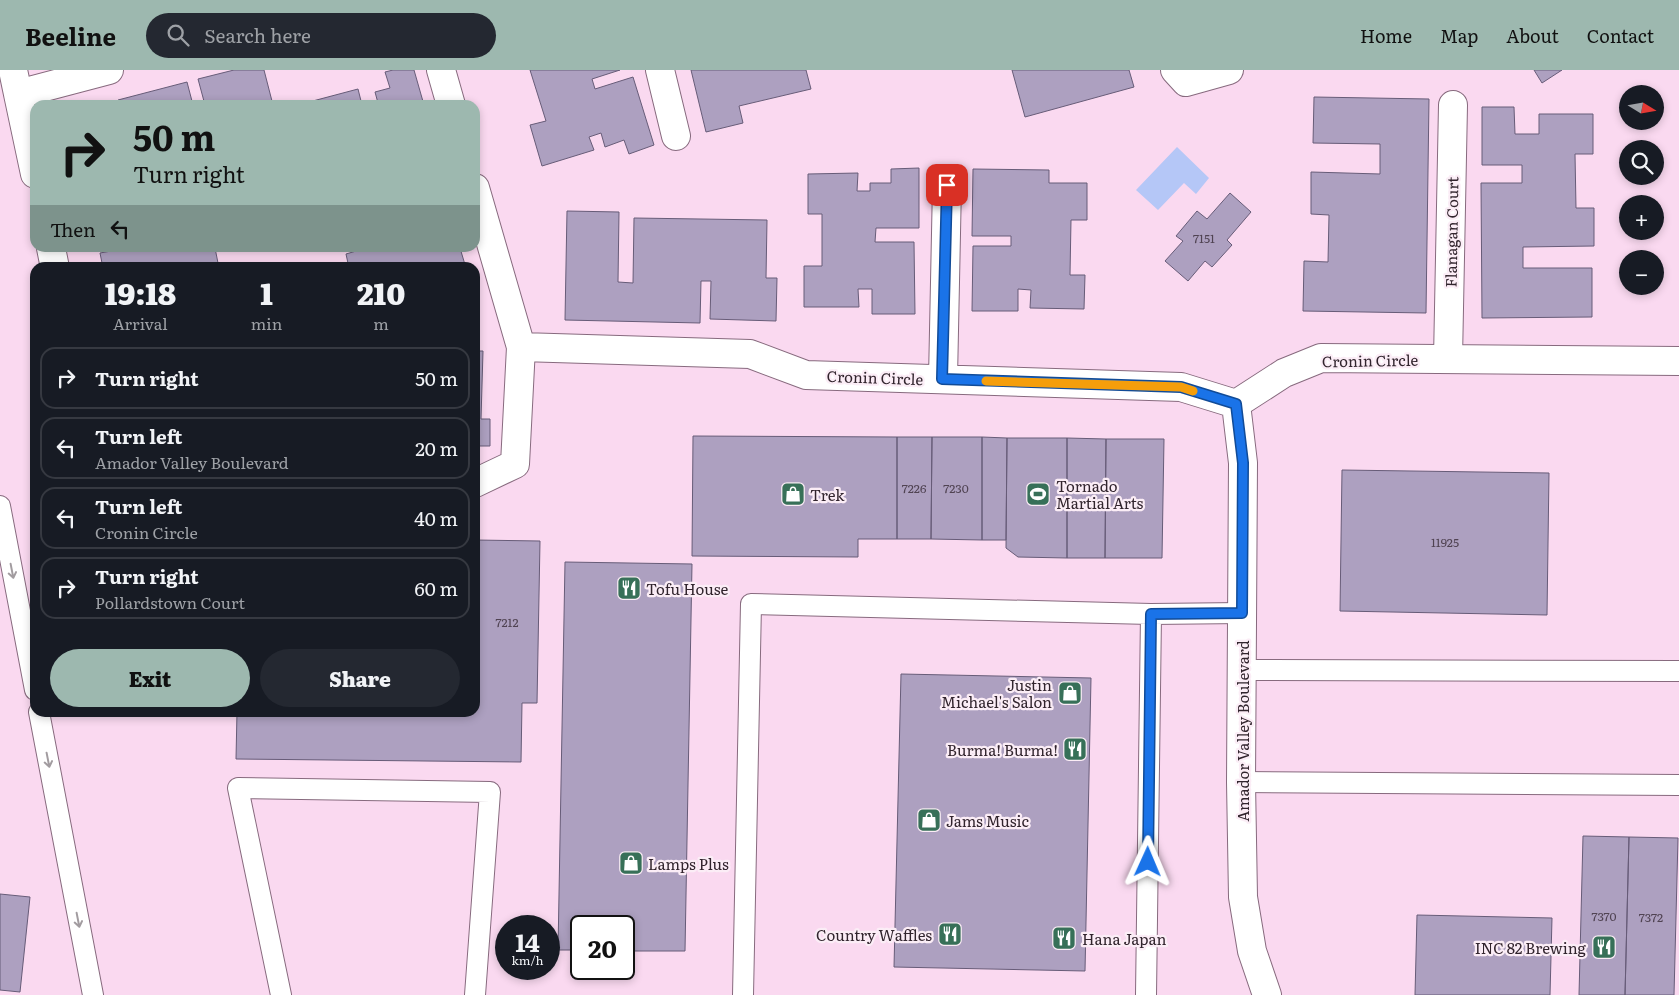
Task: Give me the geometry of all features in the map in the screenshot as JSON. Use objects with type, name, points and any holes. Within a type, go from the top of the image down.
[{"type":"street","points":[[30,151],[15,82],[109,70]]},
{"type":"street","points":[[441,70],[450,100]]},
{"type":"street","points":[[660,70],[676,136]]},
{"type":"street","points":[[1175,70],[1186,82],[1229,70]]},
{"type":"street","name":"Flanagan Court","points":[[1448,359],[1454,105]]},
{"type":"street","points":[[942,379],[947,185]]},
{"type":"street","points":[[480,205],[521,347],[515,464],[480,480]]},
{"type":"street","name":"Cronin Circle","points":[[521,347],[750,354],[806,375],[1181,387],[1236,404],[1284,373],[1321,358],[1679,361]]},
{"type":"street","name":"Amador Valley Boulevard","points":[[1236,404],[1243,463],[1241,782],[1243,897],[1252,951],[1267,995]]},
{"type":"lane","points":[[0,506],[30,664]]},
{"type":"lane","points":[[743,995],[751,604],[1151,614],[1242,613]]},
{"type":"lane","points":[[1146,995],[1151,614]]},
{"type":"lane","points":[[1242,670],[1679,671]]},
{"type":"lane","points":[[40,717],[93,995]]},
{"type":"lane","points":[[1241,782],[1679,785]]},
{"type":"lane","points":[[281,995],[238,788],[490,792],[474,995]]},
{"type":"water","points":[[1177,147],[1209,178],[1196,194],[1184,183],[1158,210],[1136,190]]},
{"type":"building","points":[[234,70],[264,70],[272,100],[204,100],[198,79]]},
{"type":"building","points":[[414,70],[423,100],[377,100],[375,92],[390,88],[385,72]]},
{"type":"building","points":[[530,70],[620,70],[592,79],[595,89],[633,77],[654,145],[629,154],[624,140],[605,147],[601,133],[589,137],[594,150],[542,166],[530,125],[546,121]]},
{"type":"building","points":[[691,70],[806,70],[811,89],[739,106],[743,123],[706,132]]},
{"type":"building","points":[[1012,70],[1129,70],[1134,87],[1025,117]]},
{"type":"building","points":[[1534,70],[1562,70],[1542,83]]},
{"type":"building","points":[[187,82],[192,100],[118,100]]},
{"type":"building","points":[[358,89],[361,100],[317,100]]},
{"type":"building","points":[[1314,97],[1429,99],[1426,313],[1303,311],[1304,261],[1328,262],[1329,215],[1311,214],[1311,172],[1380,174],[1380,144],[1313,143]]},
{"type":"building","points":[[1482,107],[1514,107],[1515,134],[1539,134],[1539,114],[1593,114],[1593,154],[1575,154],[1576,208],[1594,208],[1594,246],[1523,247],[1523,268],[1592,268],[1592,317],[1482,318],[1481,183],[1522,183],[1522,165],[1482,165]]},
{"type":"building","points":[[919,168],[919,228],[876,228],[875,242],[914,242],[915,314],[872,314],[872,289],[858,289],[859,307],[804,307],[804,266],[822,266],[822,214],[808,214],[808,174],[858,173],[857,191],[870,191],[870,183],[891,183],[891,169]]},
{"type":"building","points":[[973,169],[1049,170],[1049,183],[1087,183],[1087,220],[1071,220],[1070,275],[1085,275],[1084,309],[1030,308],[1031,290],[1018,289],[1018,311],[972,311],[973,246],[1011,246],[1011,236],[972,236]]},
{"type":"building","points":[[1230,193],[1251,212],[1227,240],[1232,245],[1212,267],[1205,261],[1188,281],[1165,261],[1183,241],[1176,236],[1197,211],[1207,219]]},
{"type":"building","points":[[567,211],[619,212],[618,282],[633,283],[634,218],[767,220],[766,278],[777,278],[776,321],[710,319],[711,281],[701,281],[700,323],[565,320]]},
{"type":"building","points":[[216,252],[218,262],[102,262],[100,253]]},
{"type":"building","points":[[353,252],[461,252],[464,262],[348,262],[346,254]]},
{"type":"building","points":[[480,351],[483,351],[481,419],[490,419],[490,446],[480,446]]},
{"type":"building","points":[[693,436],[897,437],[897,539],[858,539],[858,557],[692,556]]},
{"type":"building","points":[[897,437],[932,437],[931,539],[897,539]]},
{"type":"building","points":[[932,437],[982,437],[982,540],[931,539]]},
{"type":"building","points":[[982,437],[1007,438],[1006,540],[982,540]]},
{"type":"building","points":[[1007,438],[1067,438],[1067,558],[1018,557],[1006,548]]},
{"type":"building","points":[[1067,438],[1106,439],[1105,558],[1067,558]]},
{"type":"building","points":[[1106,439],[1164,439],[1162,558],[1105,558]]},
{"type":"building","points":[[1342,470],[1549,473],[1547,615],[1340,611]]},
{"type":"building","points":[[480,540],[540,541],[537,703],[522,703],[521,762],[236,759],[237,717],[480,717]]},
{"type":"building","points":[[565,562],[692,564],[685,951],[635,951],[635,915],[570,915],[570,950],[560,950],[559,915]]},
{"type":"building","points":[[901,674],[1091,678],[1085,971],[894,967]]},
{"type":"building","points":[[1583,836],[1629,837],[1625,995],[1579,995]]},
{"type":"building","points":[[1629,837],[1678,838],[1674,995],[1625,995]]},
{"type":"building","points":[[0,894],[30,897],[20,992],[0,990]]},
{"type":"building","points":[[1417,915],[1552,918],[1550,995],[1415,995]]},
{"type":"slow traffic","points":[[986,381],[1181,387],[1193,391]]},
{"type":"place","name":"Trek","points":[[793,494]]},
{"type":"place","name":"Tornado Martial Arts","points":[[1038,494]]},
{"type":"place","name":"Tofu House","points":[[629,588]]},
{"type":"place","name":"Justin Michael's Salon","points":[[1070,693]]},
{"type":"place","name":"Burma! Burma!","points":[[1075,749]]},
{"type":"place","name":"Jams Music","points":[[929,820]]},
{"type":"place","name":"Lamps Plus","points":[[631,863]]},
{"type":"place","name":"Country Waffles","points":[[950,934]]},
{"type":"place","name":"Hana Japan","points":[[1064,938]]},
{"type":"place","name":"INC 82 Brewing","points":[[1604,947]]},
{"type":"route","points":[[947,185],[942,379],[1181,387],[1236,404],[1243,463],[1242,613],[1151,614],[1148,862]]}]
